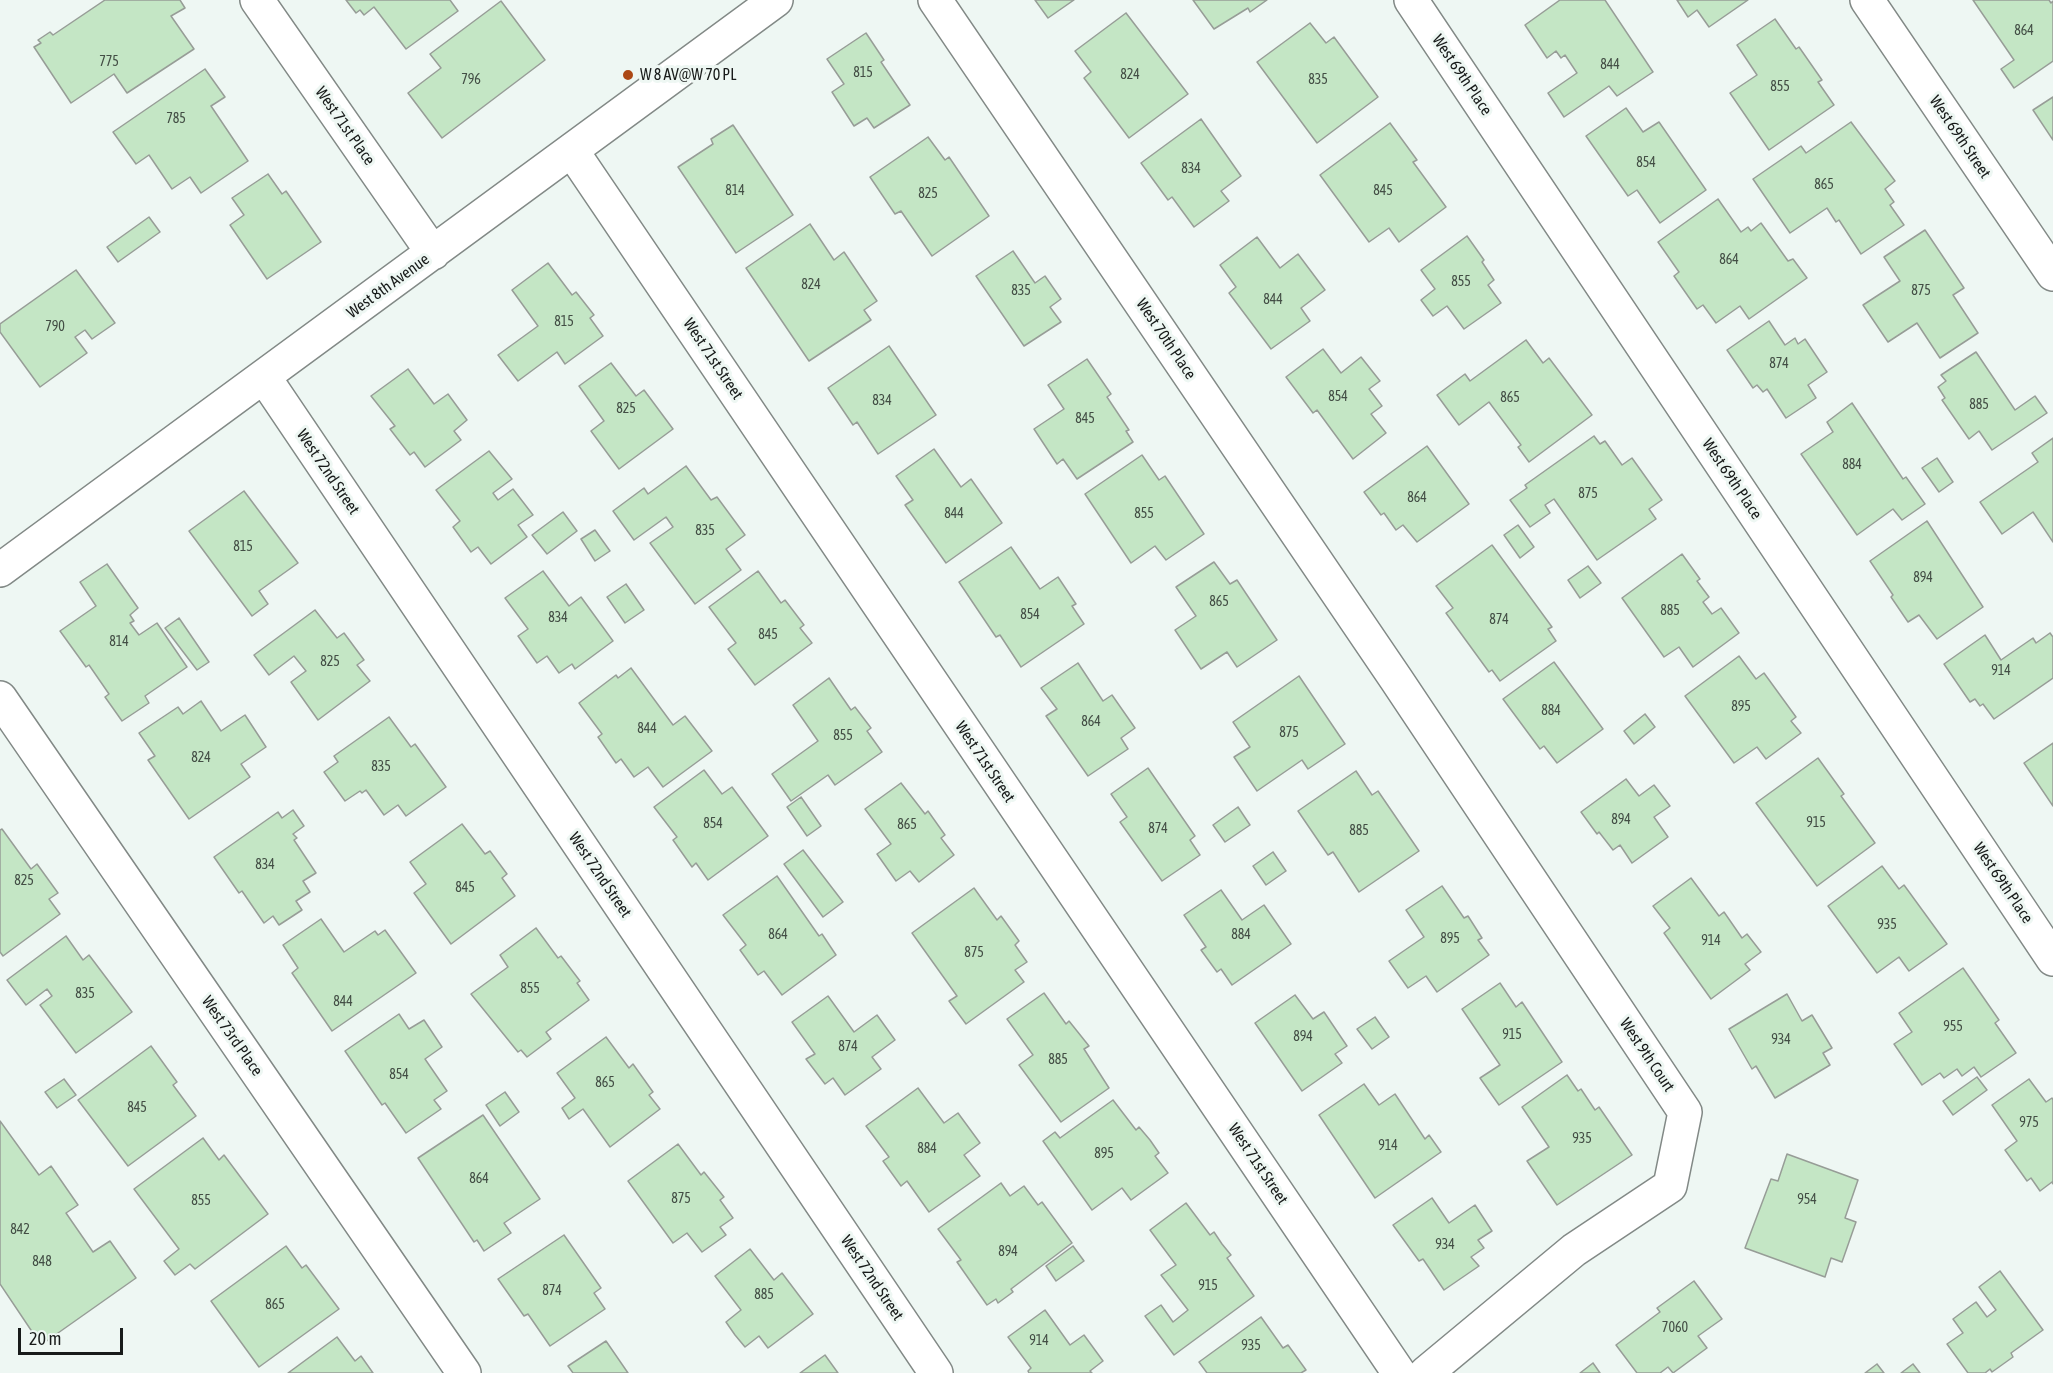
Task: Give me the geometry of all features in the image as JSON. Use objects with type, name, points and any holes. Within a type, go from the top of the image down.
[{"type":"street","name":"West 71st Place","points":[[257,0],[433,253]]},
{"type":"street","name":"West 8th Avenue","points":[[2,564],[264,377],[776,0]]},
{"type":"street","name":"West 70th Place","points":[[935,0],[1396,679]]},
{"type":"street","name":"West 69th Place","points":[[1411,0],[2053,959]]},
{"type":"street","name":"West 69th Street","points":[[1867,0],[2053,274]]},
{"type":"street","name":"West 71st Street","points":[[572,151],[1399,1373]]},
{"type":"street","name":"West 72nd Street","points":[[264,377],[936,1373]]},
{"type":"street","name":"West 9th Court","points":[[1396,679],[1685,1112],[1670,1186],[1574,1250],[1426,1373]]},
{"type":"street","name":"West 73rd Place","points":[[0,698],[464,1373]]},
{"type":"building","points":[[105,0],[180,0],[185,8],[171,16],[194,49],[127,93],[114,74],[71,103],[34,47],[41,43],[38,40],[50,32],[53,35]]},
{"type":"building","points":[[346,0],[450,0],[458,11],[406,49],[374,7],[364,15],[360,10],[356,13]]},
{"type":"building","points":[[1035,0],[1074,0],[1048,18]]},
{"type":"building","points":[[1193,0],[1267,0],[1250,12],[1248,8],[1214,29]]},
{"type":"building","points":[[1560,0],[1605,0],[1653,72],[1617,96],[1609,86],[1564,117],[1548,93],[1577,73],[1565,55],[1561,58],[1556,51],[1547,58],[1525,25]]},
{"type":"building","points":[[1677,0],[1748,0],[1709,27],[1697,10],[1688,17]]},
{"type":"building","points":[[1973,0],[2049,0],[2051,3],[2053,1],[2053,61],[2014,88],[2001,69],[2014,60]]},
{"type":"building","points":[[501,1],[545,60],[442,138],[408,93],[441,68],[430,54]]},
{"type":"building","points":[[1126,13],[1188,94],[1129,138],[1084,78],[1091,72],[1075,51]]},
{"type":"building","points":[[1775,19],[1796,49],[1799,47],[1822,80],[1818,82],[1834,105],[1769,150],[1730,93],[1757,75],[1737,45]]},
{"type":"building","points":[[1310,23],[1326,43],[1334,37],[1378,97],[1317,143],[1257,62]]},
{"type":"building","points":[[866,33],[884,60],[881,62],[910,105],[874,128],[867,118],[854,126],[832,92],[844,84],[827,59]]},
{"type":"building","points":[[205,69],[225,97],[211,106],[248,161],[201,193],[190,177],[172,189],[149,155],[136,164],[113,132]]},
{"type":"building","points":[[2053,97],[2053,140],[2033,110]]},
{"type":"building","points":[[1626,108],[1643,132],[1659,122],[1706,190],[1660,223],[1637,190],[1628,196],[1586,136]]},
{"type":"building","points":[[1201,119],[1241,176],[1221,191],[1229,201],[1194,227],[1172,197],[1168,200],[1141,163]]},
{"type":"building","points":[[1851,122],[1895,181],[1885,189],[1894,202],[1890,205],[1904,225],[1861,254],[1839,220],[1836,222],[1827,208],[1790,233],[1753,179],[1801,146],[1806,153]]},
{"type":"building","points":[[1390,123],[1417,160],[1413,162],[1446,207],[1399,242],[1389,228],[1369,242],[1320,175]]},
{"type":"building","points":[[733,125],[793,215],[736,253],[678,167],[713,144],[711,139]]},
{"type":"building","points":[[928,137],[945,160],[949,157],[989,216],[932,256],[901,211],[895,214],[870,177]]},
{"type":"building","points":[[268,174],[282,194],[286,191],[321,242],[267,279],[230,225],[244,215],[232,198]]},
{"type":"building","points":[[1718,199],[1741,232],[1748,227],[1751,231],[1761,223],[1788,261],[1793,259],[1807,278],[1749,319],[1740,306],[1716,323],[1703,305],[1697,309],[1674,276],[1679,272],[1658,242]]},
{"type":"building","points":[[149,217],[160,232],[118,262],[107,247]]},
{"type":"building","points":[[810,224],[834,260],[844,252],[877,301],[864,310],[871,320],[809,361],[746,268]]},
{"type":"building","points":[[1925,230],[1964,288],[1953,295],[1978,333],[1940,358],[1917,323],[1888,342],[1863,305],[1900,281],[1884,257]]},
{"type":"building","points":[[1467,236],[1484,260],[1482,262],[1494,280],[1488,285],[1501,303],[1464,329],[1447,306],[1433,316],[1421,300],[1435,289],[1421,270]]},
{"type":"building","points":[[1257,237],[1280,268],[1298,254],[1325,290],[1301,308],[1310,321],[1271,349],[1229,293],[1236,287],[1220,265]]},
{"type":"building","points":[[1013,251],[1035,283],[1045,276],[1061,299],[1050,307],[1061,322],[1024,346],[976,276]]},
{"type":"building","points":[[548,263],[572,295],[576,292],[594,315],[590,318],[603,336],[565,364],[557,352],[518,381],[498,355],[538,326],[512,290]]},
{"type":"building","points":[[76,270],[115,323],[92,339],[85,330],[75,337],[87,353],[40,387],[0,332],[0,324]]},
{"type":"building","points":[[1769,321],[1785,345],[1795,338],[1798,344],[1805,339],[1827,372],[1808,385],[1816,398],[1786,418],[1767,389],[1763,392],[1757,385],[1753,388],[1727,350]]},
{"type":"building","points":[[1526,340],[1543,363],[1549,358],[1592,415],[1529,462],[1518,447],[1521,445],[1489,402],[1459,425],[1437,395],[1465,374],[1470,381]]},
{"type":"building","points":[[889,346],[936,415],[878,454],[857,422],[853,425],[828,388]]},
{"type":"building","points":[[1323,349],[1341,373],[1361,357],[1380,381],[1369,389],[1382,406],[1371,414],[1386,433],[1353,459],[1317,410],[1313,413],[1286,377]]},
{"type":"building","points":[[1976,352],[2015,410],[2035,396],[2047,413],[1992,450],[1979,431],[1969,439],[1942,400],[1945,398],[1938,387],[1946,381],[1941,375]]},
{"type":"building","points":[[1087,359],[1111,394],[1107,397],[1129,430],[1126,431],[1133,442],[1077,479],[1063,459],[1057,464],[1034,429],[1064,409],[1048,385]]},
{"type":"building","points":[[611,363],[636,396],[644,390],[673,429],[619,469],[591,431],[604,421],[579,386]]},
{"type":"building","points":[[408,369],[434,404],[448,394],[467,420],[454,431],[461,440],[425,467],[414,452],[410,455],[390,429],[395,426],[371,396]]},
{"type":"building","points":[[1852,403],[1903,479],[1906,477],[1925,504],[1902,520],[1893,509],[1857,535],[1801,454],[1833,432],[1827,422]]},
{"type":"building","points":[[1594,436],[1600,444],[1605,441],[1622,465],[1632,458],[1662,500],[1649,509],[1656,519],[1597,560],[1554,499],[1545,505],[1550,513],[1530,527],[1510,500],[1527,488],[1525,485]]},
{"type":"building","points":[[2053,438],[2053,542],[2033,512],[2002,534],[1980,502],[2038,462],[2032,453]]},
{"type":"building","points":[[1427,446],[1469,504],[1417,542],[1403,525],[1396,530],[1384,513],[1381,515],[1364,492]]},
{"type":"building","points":[[934,449],[961,487],[971,479],[1002,523],[946,563],[905,505],[913,500],[896,476]]},
{"type":"building","points":[[489,451],[512,479],[493,493],[498,500],[513,489],[533,515],[518,525],[527,537],[491,564],[478,547],[471,552],[453,527],[460,521],[436,490]]},
{"type":"building","points":[[1142,455],[1159,480],[1165,476],[1204,534],[1166,560],[1155,546],[1131,563],[1085,494]]},
{"type":"building","points":[[1937,458],[1953,482],[1939,492],[1922,468]]},
{"type":"building","points":[[686,466],[711,500],[717,497],[745,535],[726,549],[741,570],[695,604],[650,543],[673,527],[666,517],[634,540],[613,511],[644,488],[648,494]]},
{"type":"building","points":[[244,491],[298,563],[259,591],[268,604],[252,616],[189,531]]},
{"type":"building","points":[[563,512],[577,531],[547,554],[532,535]]},
{"type":"building","points":[[1927,521],[1983,607],[1937,639],[1919,615],[1908,622],[1870,561]]},
{"type":"building","points":[[1518,525],[1534,547],[1520,558],[1504,535]]},
{"type":"building","points":[[595,530],[610,551],[595,561],[581,539]]},
{"type":"building","points":[[1492,545],[1552,627],[1548,629],[1556,641],[1500,681],[1492,670],[1489,672],[1446,613],[1453,608],[1436,586]]},
{"type":"building","points":[[1011,547],[1040,589],[1058,577],[1076,604],[1072,606],[1084,624],[1021,667],[1000,635],[996,637],[959,582]]},
{"type":"building","points":[[1682,554],[1700,579],[1697,581],[1709,597],[1703,602],[1712,614],[1721,608],[1739,633],[1693,667],[1679,647],[1664,657],[1622,598]]},
{"type":"building","points":[[1214,562],[1230,584],[1237,580],[1277,640],[1237,667],[1227,652],[1201,669],[1175,630],[1196,616],[1176,587]]},
{"type":"building","points":[[107,564],[138,608],[130,615],[134,621],[130,623],[139,635],[157,623],[187,667],[145,696],[149,703],[122,721],[105,697],[109,694],[89,665],[86,667],[60,631],[96,606],[80,582]]},
{"type":"building","points":[[1588,566],[1601,583],[1580,598],[1568,580]]},
{"type":"building","points":[[543,571],[569,606],[581,597],[613,641],[575,669],[572,664],[559,673],[547,656],[537,663],[518,636],[528,629],[505,598]]},
{"type":"building","points":[[758,571],[781,603],[785,600],[804,625],[800,628],[812,643],[755,685],[728,649],[736,643],[709,607]]},
{"type":"building","points":[[626,584],[644,610],[625,623],[607,597]]},
{"type":"building","points":[[315,610],[337,638],[344,633],[364,660],[357,665],[370,681],[318,720],[291,682],[306,671],[294,656],[269,675],[254,655]]},
{"type":"building","points":[[179,618],[209,662],[197,670],[165,628]]},
{"type":"building","points":[[2050,633],[2053,637],[2053,678],[1994,719],[1983,704],[1980,706],[1975,699],[1970,702],[1944,664],[1985,635],[2001,660],[2033,638],[2036,643]]},
{"type":"building","points":[[1739,656],[1756,679],[1764,673],[1796,717],[1791,721],[1801,733],[1766,759],[1757,747],[1734,763],[1685,696]]},
{"type":"building","points":[[1554,662],[1603,729],[1557,763],[1544,746],[1540,749],[1503,699]]},
{"type":"building","points":[[1078,663],[1103,701],[1112,695],[1135,728],[1121,738],[1128,749],[1088,776],[1046,716],[1057,709],[1041,688]]},
{"type":"building","points":[[631,668],[673,725],[685,716],[712,751],[663,787],[648,767],[634,777],[621,759],[616,763],[598,737],[602,734],[579,703],[616,675],[618,678]]},
{"type":"building","points":[[1299,676],[1345,744],[1308,769],[1302,760],[1257,791],[1234,757],[1250,747],[1233,722]]},
{"type":"building","points":[[829,678],[851,710],[855,707],[871,728],[867,731],[882,752],[835,785],[828,775],[791,801],[772,774],[818,741],[793,705]]},
{"type":"building","points":[[201,701],[221,731],[245,715],[266,747],[241,764],[250,777],[189,819],[148,760],[155,756],[139,733],[178,707],[183,714]]},
{"type":"building","points":[[1645,714],[1655,727],[1634,744],[1624,731]]},
{"type":"building","points":[[389,717],[411,747],[415,744],[446,787],[406,816],[398,805],[384,815],[366,790],[362,793],[360,791],[345,801],[324,772],[338,762],[334,756]]},
{"type":"building","points":[[2053,743],[2053,806],[2024,763]]},
{"type":"building","points":[[1818,758],[1844,794],[1841,796],[1875,843],[1817,886],[1756,803]]},
{"type":"building","points":[[1148,768],[1195,836],[1190,840],[1200,855],[1162,881],[1120,822],[1127,817],[1111,794]]},
{"type":"building","points":[[704,770],[722,794],[732,787],[768,836],[708,880],[696,863],[692,867],[673,840],[677,837],[654,807]]},
{"type":"building","points":[[1356,771],[1372,795],[1378,791],[1419,851],[1359,892],[1333,852],[1328,855],[1298,811]]},
{"type":"building","points":[[1626,779],[1639,796],[1654,785],[1670,806],[1654,817],[1668,837],[1632,863],[1620,845],[1613,850],[1599,832],[1597,834],[1581,812]]},
{"type":"building","points":[[901,783],[925,814],[928,811],[945,835],[941,838],[954,855],[919,882],[910,871],[896,881],[877,854],[891,844],[865,809]]},
{"type":"building","points":[[801,797],[821,826],[807,836],[787,807]]},
{"type":"building","points":[[1238,807],[1250,825],[1225,842],[1213,825]]},
{"type":"building","points":[[293,810],[304,826],[293,834],[297,838],[294,840],[316,873],[303,881],[310,892],[296,901],[302,910],[279,925],[273,916],[264,923],[242,891],[239,893],[214,857],[278,812],[282,818]]},
{"type":"building","points":[[462,824],[485,854],[490,851],[507,874],[502,878],[515,896],[451,944],[414,893],[426,884],[410,862]]},
{"type":"building","points":[[2,829],[31,869],[37,864],[58,893],[49,899],[60,914],[3,956],[0,952],[0,830]]},
{"type":"building","points":[[803,850],[843,902],[823,917],[784,864]]},
{"type":"building","points":[[1273,852],[1286,871],[1266,885],[1253,866]]},
{"type":"building","points":[[1882,866],[1899,889],[1904,885],[1947,944],[1909,971],[1899,957],[1877,973],[1828,906]]},
{"type":"building","points":[[777,876],[819,936],[822,934],[836,955],[782,995],[764,971],[758,975],[740,950],[746,945],[723,915]]},
{"type":"building","points":[[1691,878],[1719,916],[1724,912],[1742,938],[1747,934],[1761,952],[1745,964],[1750,970],[1711,999],[1664,933],[1670,928],[1653,906]]},
{"type":"building","points":[[1442,886],[1464,918],[1468,916],[1482,938],[1478,940],[1489,955],[1437,992],[1426,976],[1408,988],[1389,961],[1424,937],[1406,910]]},
{"type":"building","points":[[974,888],[997,920],[1001,916],[1019,941],[1015,945],[1027,962],[1015,970],[1024,982],[966,1024],[949,1001],[957,996],[912,933]]},
{"type":"building","points":[[1221,890],[1242,920],[1264,905],[1291,944],[1232,985],[1221,969],[1217,972],[1201,950],[1206,947],[1184,915]]},
{"type":"building","points":[[321,919],[344,952],[375,931],[378,935],[385,930],[416,973],[332,1031],[292,973],[298,968],[283,945]]},
{"type":"building","points":[[536,928],[558,958],[561,956],[580,981],[577,983],[589,1000],[546,1032],[551,1039],[527,1057],[521,1050],[518,1052],[471,994],[508,967],[500,955]]},
{"type":"building","points":[[66,936],[83,960],[89,955],[132,1012],[76,1053],[40,1005],[52,996],[47,989],[26,1005],[7,980]]},
{"type":"building","points":[[1963,968],[1999,1020],[1995,1023],[2016,1053],[1981,1077],[1974,1067],[1962,1076],[1957,1069],[1944,1078],[1940,1073],[1922,1085],[1894,1044],[1912,1032],[1899,1013]]},
{"type":"building","points":[[1500,983],[1516,1007],[1522,1002],[1562,1062],[1499,1105],[1480,1078],[1500,1065],[1462,1009]]},
{"type":"building","points":[[1044,993],[1066,1024],[1069,1021],[1089,1046],[1084,1049],[1109,1088],[1061,1122],[1019,1065],[1033,1055],[1007,1019]]},
{"type":"building","points":[[1787,994],[1802,1021],[1812,1015],[1832,1048],[1823,1053],[1830,1065],[1775,1098],[1756,1066],[1752,1069],[1729,1029]]},
{"type":"building","points":[[1295,995],[1313,1019],[1324,1012],[1347,1046],[1335,1054],[1342,1063],[1302,1091],[1255,1023]]},
{"type":"building","points":[[828,996],[854,1032],[877,1015],[895,1040],[872,1057],[881,1069],[845,1095],[833,1078],[825,1084],[806,1059],[815,1054],[792,1022]]},
{"type":"building","points":[[399,1014],[409,1029],[424,1020],[442,1047],[425,1059],[447,1091],[434,1100],[441,1109],[406,1133],[385,1103],[382,1105],[345,1051]]},
{"type":"building","points":[[1375,1017],[1389,1037],[1372,1049],[1357,1029]]},
{"type":"building","points":[[606,1037],[629,1068],[633,1064],[653,1092],[649,1095],[660,1109],[610,1147],[583,1109],[569,1119],[562,1108],[575,1098],[557,1073]]},
{"type":"building","points":[[151,1046],[177,1082],[173,1085],[196,1116],[128,1166],[78,1100]]},
{"type":"building","points":[[1567,1075],[1578,1091],[1581,1089],[1595,1110],[1599,1107],[1632,1155],[1557,1205],[1527,1161],[1549,1147],[1522,1107]]},
{"type":"building","points":[[1977,1077],[1987,1090],[1953,1115],[1943,1101]]},
{"type":"building","points":[[64,1079],[76,1095],[57,1108],[45,1092]]},
{"type":"building","points":[[2029,1079],[2046,1102],[2052,1098],[2053,1100],[2053,1184],[2052,1182],[2040,1191],[2031,1178],[2027,1181],[2005,1150],[2017,1141],[1992,1105]]},
{"type":"building","points":[[1364,1084],[1379,1105],[1395,1094],[1425,1139],[1429,1135],[1441,1152],[1375,1198],[1319,1115]]},
{"type":"building","points":[[918,1088],[944,1123],[958,1113],[980,1143],[964,1155],[980,1176],[929,1212],[907,1181],[901,1186],[883,1161],[889,1157],[866,1126]]},
{"type":"building","points":[[505,1092],[519,1112],[500,1126],[486,1105]]},
{"type":"building","points":[[1113,1100],[1136,1130],[1139,1127],[1150,1140],[1159,1153],[1155,1156],[1168,1173],[1131,1200],[1122,1188],[1092,1210],[1043,1141],[1055,1132],[1060,1138]]},
{"type":"building","points":[[483,1115],[540,1199],[504,1223],[511,1233],[484,1251],[477,1240],[474,1242],[418,1158]]},
{"type":"building","points":[[0,1121],[39,1175],[51,1166],[78,1205],[66,1213],[93,1252],[110,1241],[136,1278],[41,1345],[0,1284]]},
{"type":"building","points":[[203,1138],[219,1160],[224,1155],[268,1214],[195,1269],[190,1264],[175,1275],[164,1261],[179,1249],[134,1189]]},
{"type":"building","points":[[678,1144],[701,1175],[704,1172],[724,1197],[720,1200],[733,1218],[720,1227],[726,1235],[702,1252],[687,1233],[673,1243],[628,1181]]},
{"type":"building","points":[[1787,1154],[1858,1180],[1845,1218],[1856,1222],[1842,1262],[1831,1258],[1825,1277],[1745,1248],[1771,1179],[1778,1181]]},
{"type":"building","points":[[1001,1183],[1010,1196],[1024,1186],[1038,1205],[1042,1202],[1072,1243],[1011,1289],[1013,1292],[998,1303],[996,1299],[987,1305],[957,1262],[961,1260],[938,1229]]},
{"type":"building","points":[[1432,1198],[1449,1223],[1475,1205],[1492,1231],[1478,1240],[1484,1248],[1471,1257],[1479,1266],[1444,1290],[1423,1259],[1419,1261],[1393,1225]]},
{"type":"building","points":[[1186,1203],[1210,1235],[1214,1232],[1231,1255],[1227,1258],[1254,1296],[1174,1355],[1145,1316],[1161,1305],[1173,1322],[1188,1310],[1161,1275],[1176,1265],[1150,1230]]},
{"type":"building","points":[[564,1235],[601,1288],[594,1293],[605,1309],[550,1346],[528,1314],[524,1316],[498,1279]]},
{"type":"building","points":[[286,1246],[302,1268],[306,1265],[339,1309],[259,1367],[211,1301]]},
{"type":"building","points":[[1073,1246],[1084,1261],[1056,1281],[1046,1266]]},
{"type":"building","points":[[750,1249],[774,1280],[782,1273],[813,1314],[768,1348],[759,1336],[745,1347],[735,1335],[726,1322],[741,1310],[715,1276]]},
{"type":"building","points":[[2000,1271],[2043,1330],[2011,1353],[2013,1357],[1992,1372],[1990,1369],[1985,1373],[1968,1373],[1947,1344],[1963,1333],[1953,1319],[1976,1302],[1987,1317],[1996,1310],[1979,1287]]},
{"type":"building","points":[[1694,1281],[1722,1319],[1698,1336],[1707,1348],[1673,1373],[1668,1367],[1660,1373],[1637,1373],[1616,1345],[1660,1312],[1657,1308]]},
{"type":"building","points":[[1045,1310],[1070,1345],[1084,1335],[1103,1361],[1090,1371],[1092,1373],[1029,1373],[1031,1368],[1008,1337]]},
{"type":"building","points":[[1261,1317],[1283,1348],[1288,1345],[1306,1370],[1301,1373],[1207,1373],[1199,1362]]},
{"type":"building","points":[[337,1337],[355,1361],[361,1356],[373,1373],[288,1373]]},
{"type":"building","points":[[606,1341],[628,1373],[573,1373],[568,1366]]},
{"type":"building","points":[[825,1355],[838,1373],[800,1373]]},
{"type":"building","points":[[1593,1363],[1600,1373],[1580,1373]]},
{"type":"building","points":[[1877,1364],[1884,1373],[1865,1373]]},
{"type":"building","points":[[1913,1364],[1920,1373],[1901,1373]]},
{"type":"place","name":"W 8 AV@W 70 PL","points":[[628,75]]}]
